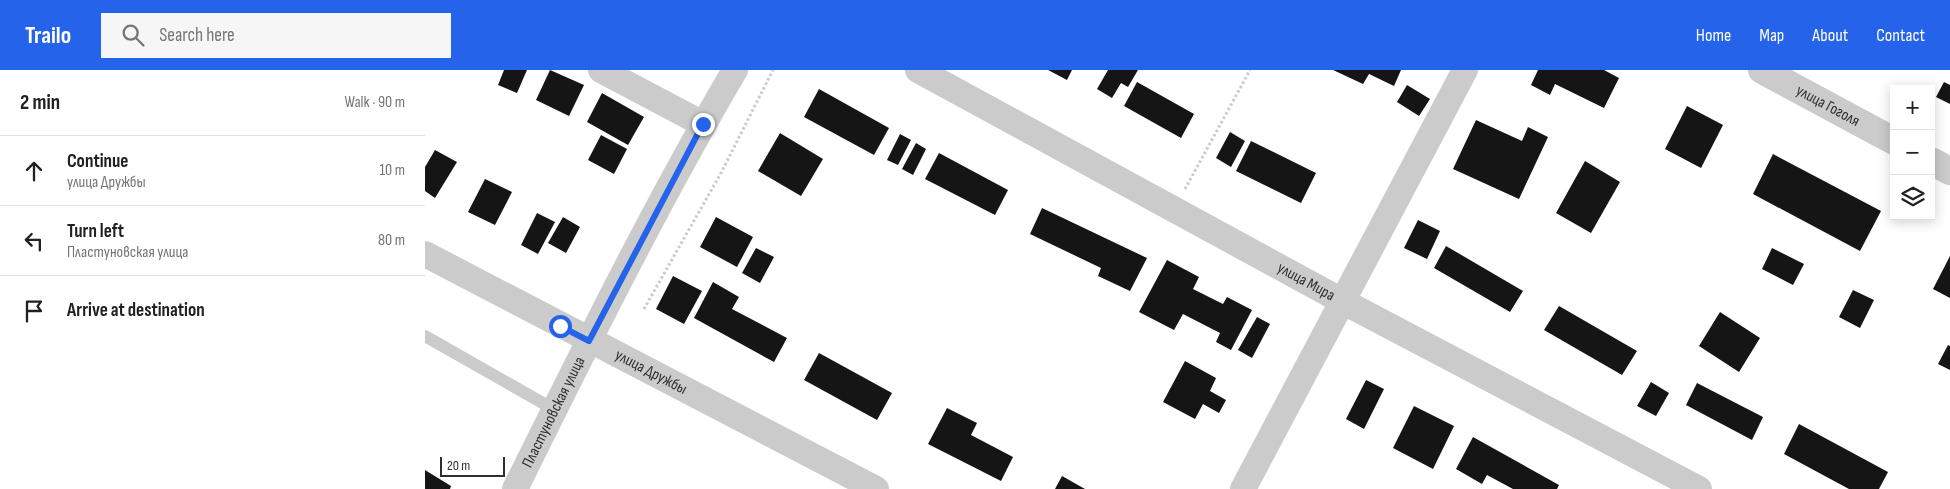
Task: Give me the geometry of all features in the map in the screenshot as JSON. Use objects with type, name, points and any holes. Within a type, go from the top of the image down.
[{"type":"street","points":[[601,70],[703,124]]},
{"type":"street","name":"Пластуновская улица","points":[[515,489],[589,341],[703,124],[735,70]]},
{"type":"street","name":"улица Мира","points":[[918,70],[1342,301],[1699,489]]},
{"type":"street","points":[[1243,489],[1465,70]]},
{"type":"street","name":"улица Гоголя","points":[[1762,70],[1890,139]]},
{"type":"street","points":[[1935,163],[1950,171]]},
{"type":"street","name":"улица Дружбы","points":[[425,254],[876,489]]},
{"type":"lane","points":[[425,336],[555,410]]},
{"type":"path","points":[[644,309],[721,173],[773,70]]},
{"type":"path","points":[[1174,209],[1250,70]]},
{"type":"building","points":[[504,70],[527,70],[517,93],[498,85]]},
{"type":"building","points":[[550,70],[584,85],[569,116],[536,100]]},
{"type":"building","points":[[1048,70],[1072,70],[1067,80]]},
{"type":"building","points":[[1108,70],[1138,70],[1128,87],[1121,83],[1112,98],[1097,89]]},
{"type":"building","points":[[1333,70],[1401,70],[1394,86],[1369,74],[1363,84]]},
{"type":"building","points":[[1538,70],[1604,70],[1619,78],[1604,108],[1555,84],[1550,95],[1531,85]]},
{"type":"building","points":[[1137,82],[1194,114],[1181,138],[1124,106]]},
{"type":"building","points":[[1944,82],[1950,85],[1950,104],[1936,97]]},
{"type":"building","points":[[1407,85],[1430,99],[1419,116],[1397,102]]},
{"type":"building","points":[[819,89],[889,128],[874,155],[804,117]]},
{"type":"building","points":[[602,93],[644,117],[628,145],[587,122]]},
{"type":"building","points":[[1687,106],[1723,125],[1701,168],[1665,149]]},
{"type":"building","points":[[1476,120],[1522,141],[1528,127],[1548,137],[1519,199],[1453,169]]},
{"type":"building","points":[[1230,132],[1245,141],[1231,167],[1216,158]]},
{"type":"building","points":[[780,133],[823,159],[801,196],[758,171]]},
{"type":"building","points":[[900,134],[911,140],[898,165],[887,160]]},
{"type":"building","points":[[601,135],[627,149],[614,174],[588,160]]},
{"type":"building","points":[[1251,141],[1316,173],[1301,203],[1236,171]]},
{"type":"building","points":[[916,143],[926,149],[913,175],[902,169]]},
{"type":"building","points":[[435,150],[457,162],[435,198],[425,191],[425,167]]},
{"type":"building","points":[[939,153],[1008,190],[995,215],[925,179]]},
{"type":"building","points":[[1773,154],[1881,211],[1860,251],[1753,194]]},
{"type":"building","points":[[1585,161],[1620,182],[1591,233],[1556,213]]},
{"type":"building","points":[[485,179],[512,192],[495,225],[468,212]]},
{"type":"building","points":[[1042,208],[1147,258],[1130,291],[1098,276],[1101,268],[1030,234]]},
{"type":"building","points":[[537,213],[555,222],[538,254],[521,245]]},
{"type":"building","points":[[563,217],[580,227],[566,253],[548,243]]},
{"type":"building","points":[[716,217],[753,237],[737,267],[700,247]]},
{"type":"building","points":[[1418,220],[1440,231],[1427,259],[1404,248]]},
{"type":"building","points":[[1446,246],[1523,291],[1510,312],[1434,268]]},
{"type":"building","points":[[756,248],[774,257],[760,283],[742,273]]},
{"type":"building","points":[[1772,248],[1804,264],[1793,285],[1762,269]]},
{"type":"building","points":[[1950,256],[1950,298],[1933,289]]},
{"type":"building","points":[[1167,260],[1199,277],[1193,289],[1223,304],[1227,297],[1252,310],[1231,350],[1216,342],[1220,333],[1183,314],[1174,330],[1139,312]]},
{"type":"building","points":[[673,276],[702,291],[684,324],[656,309]]},
{"type":"building","points":[[713,282],[739,297],[732,309],[787,338],[774,362],[694,318]]},
{"type":"building","points":[[1853,290],[1874,300],[1860,328],[1839,317]]},
{"type":"building","points":[[1559,306],[1637,351],[1622,375],[1544,330]]},
{"type":"building","points":[[1720,312],[1760,338],[1739,372],[1699,346]]},
{"type":"building","points":[[1257,317],[1270,324],[1252,358],[1238,350]]},
{"type":"building","points":[[1948,345],[1950,346],[1950,370],[1938,364]]},
{"type":"building","points":[[819,353],[892,393],[877,420],[804,380]]},
{"type":"building","points":[[1185,361],[1216,378],[1210,391],[1226,400],[1219,413],[1203,404],[1195,419],[1163,402]]},
{"type":"building","points":[[1366,380],[1384,389],[1364,429],[1346,419]]},
{"type":"building","points":[[1651,382],[1669,393],[1656,416],[1637,406]]},
{"type":"building","points":[[1697,383],[1763,417],[1752,440],[1686,405]]},
{"type":"building","points":[[1414,406],[1454,426],[1433,469],[1393,448]]},
{"type":"building","points":[[947,408],[977,423],[971,435],[1013,457],[1001,481],[928,444]]},
{"type":"building","points":[[1799,424],[1888,472],[1879,489],[1849,489],[1784,454]]},
{"type":"building","points":[[1473,437],[1559,485],[1557,489],[1513,489],[1487,475],[1482,484],[1456,469]]},
{"type":"building","points":[[425,470],[451,486],[450,489],[425,489]]},
{"type":"building","points":[[1062,476],[1085,489],[1055,489]]},
{"type":"route","points":[[560,326],[589,341],[703,124]]}]
